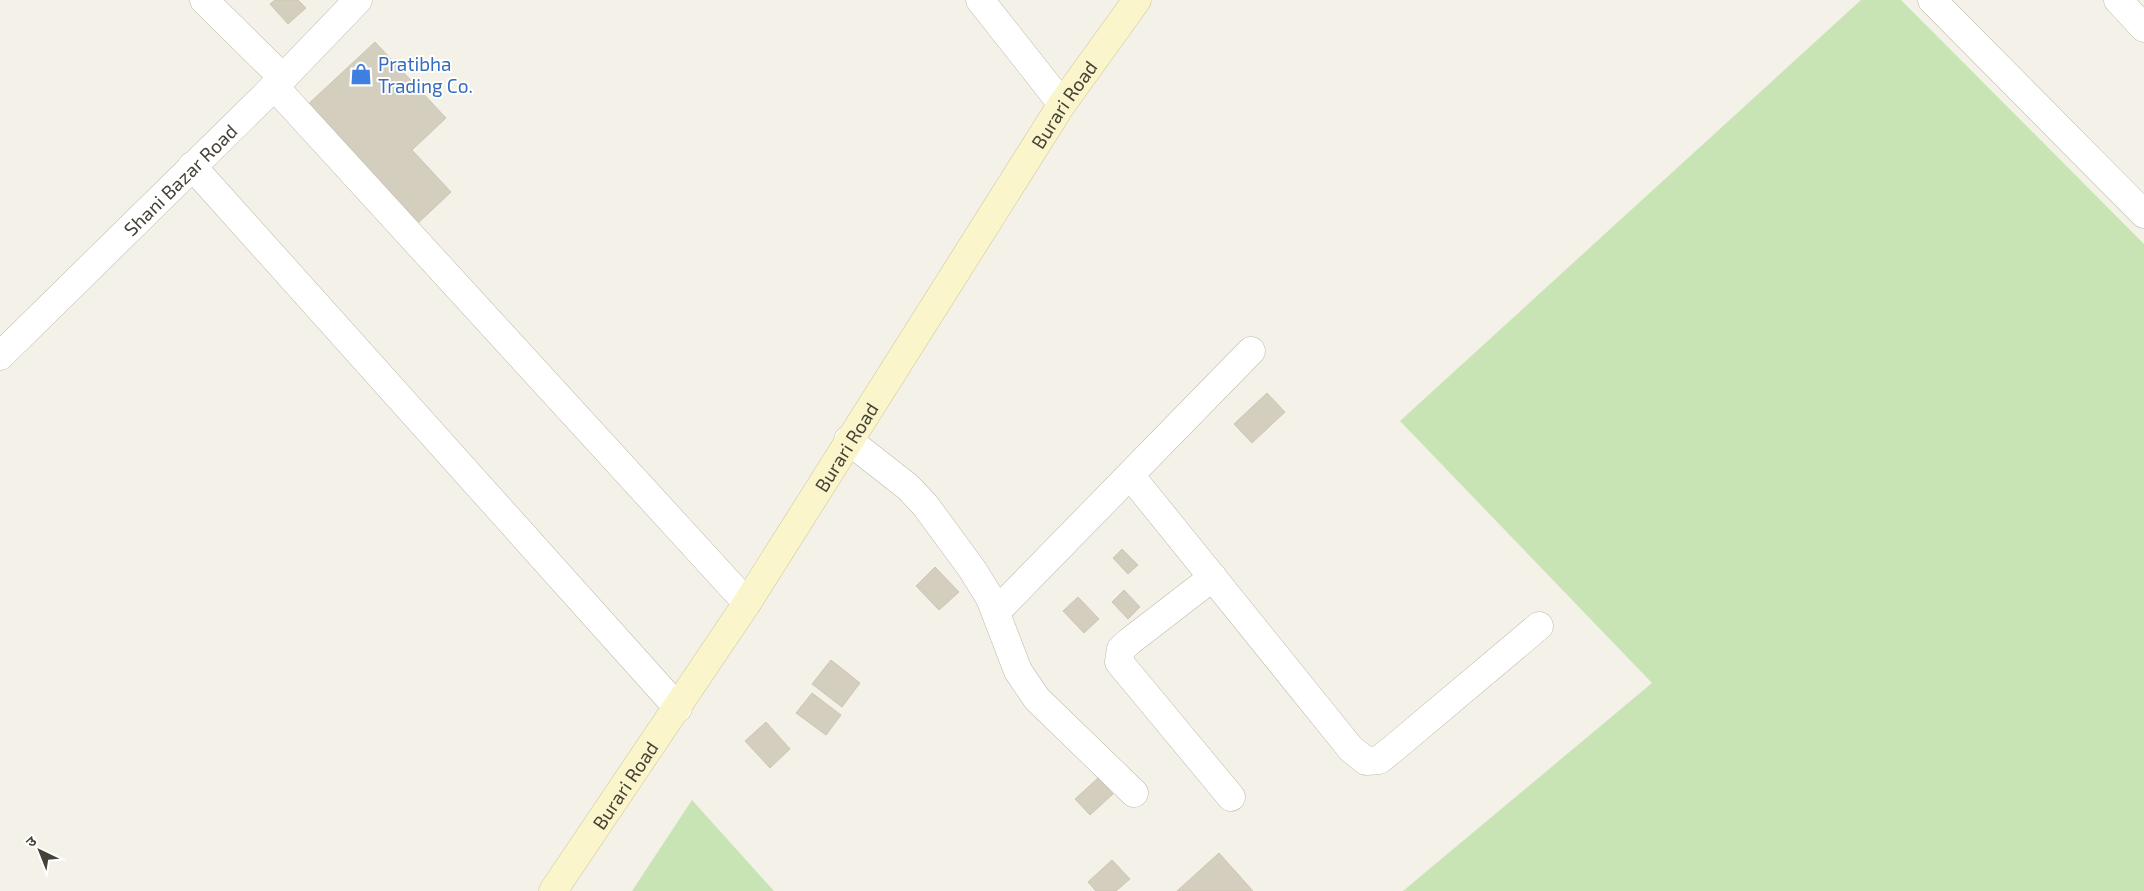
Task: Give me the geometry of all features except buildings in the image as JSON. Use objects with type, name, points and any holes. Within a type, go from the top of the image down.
[{"type":"main road","name":"Burari Road","points":[[553,891],[747,603],[848,440],[1062,104],[1137,0]]},
{"type":"street","points":[[204,0],[747,603]]},
{"type":"street","name":"Shani Bazar Road","points":[[0,356],[278,82],[358,0]]},
{"type":"street","points":[[980,0],[1062,104]]},
{"type":"street","points":[[1932,0],[2144,214]]},
{"type":"street","points":[[2118,0],[2144,28]]},
{"type":"street","points":[[192,166],[678,708]]},
{"type":"street","points":[[996,612],[1251,351]]},
{"type":"street","points":[[848,440],[908,487],[925,505],[972,569],[996,612],[1018,671],[1037,699],[1134,793]]},
{"type":"street","points":[[1130,475],[1351,749],[1366,761],[1379,760],[1539,626]]},
{"type":"street","points":[[1213,577],[1121,649],[1119,662],[1231,797]]},
{"type":"green space","points":[[1861,0],[1901,0],[2144,244],[2144,891],[1403,891],[1652,683],[1400,421]]},
{"type":"green space","points":[[692,800],[774,891],[632,891]]},
{"type":"place","name":"Pratibha Trading Co.","points":[[361,74]]}]
